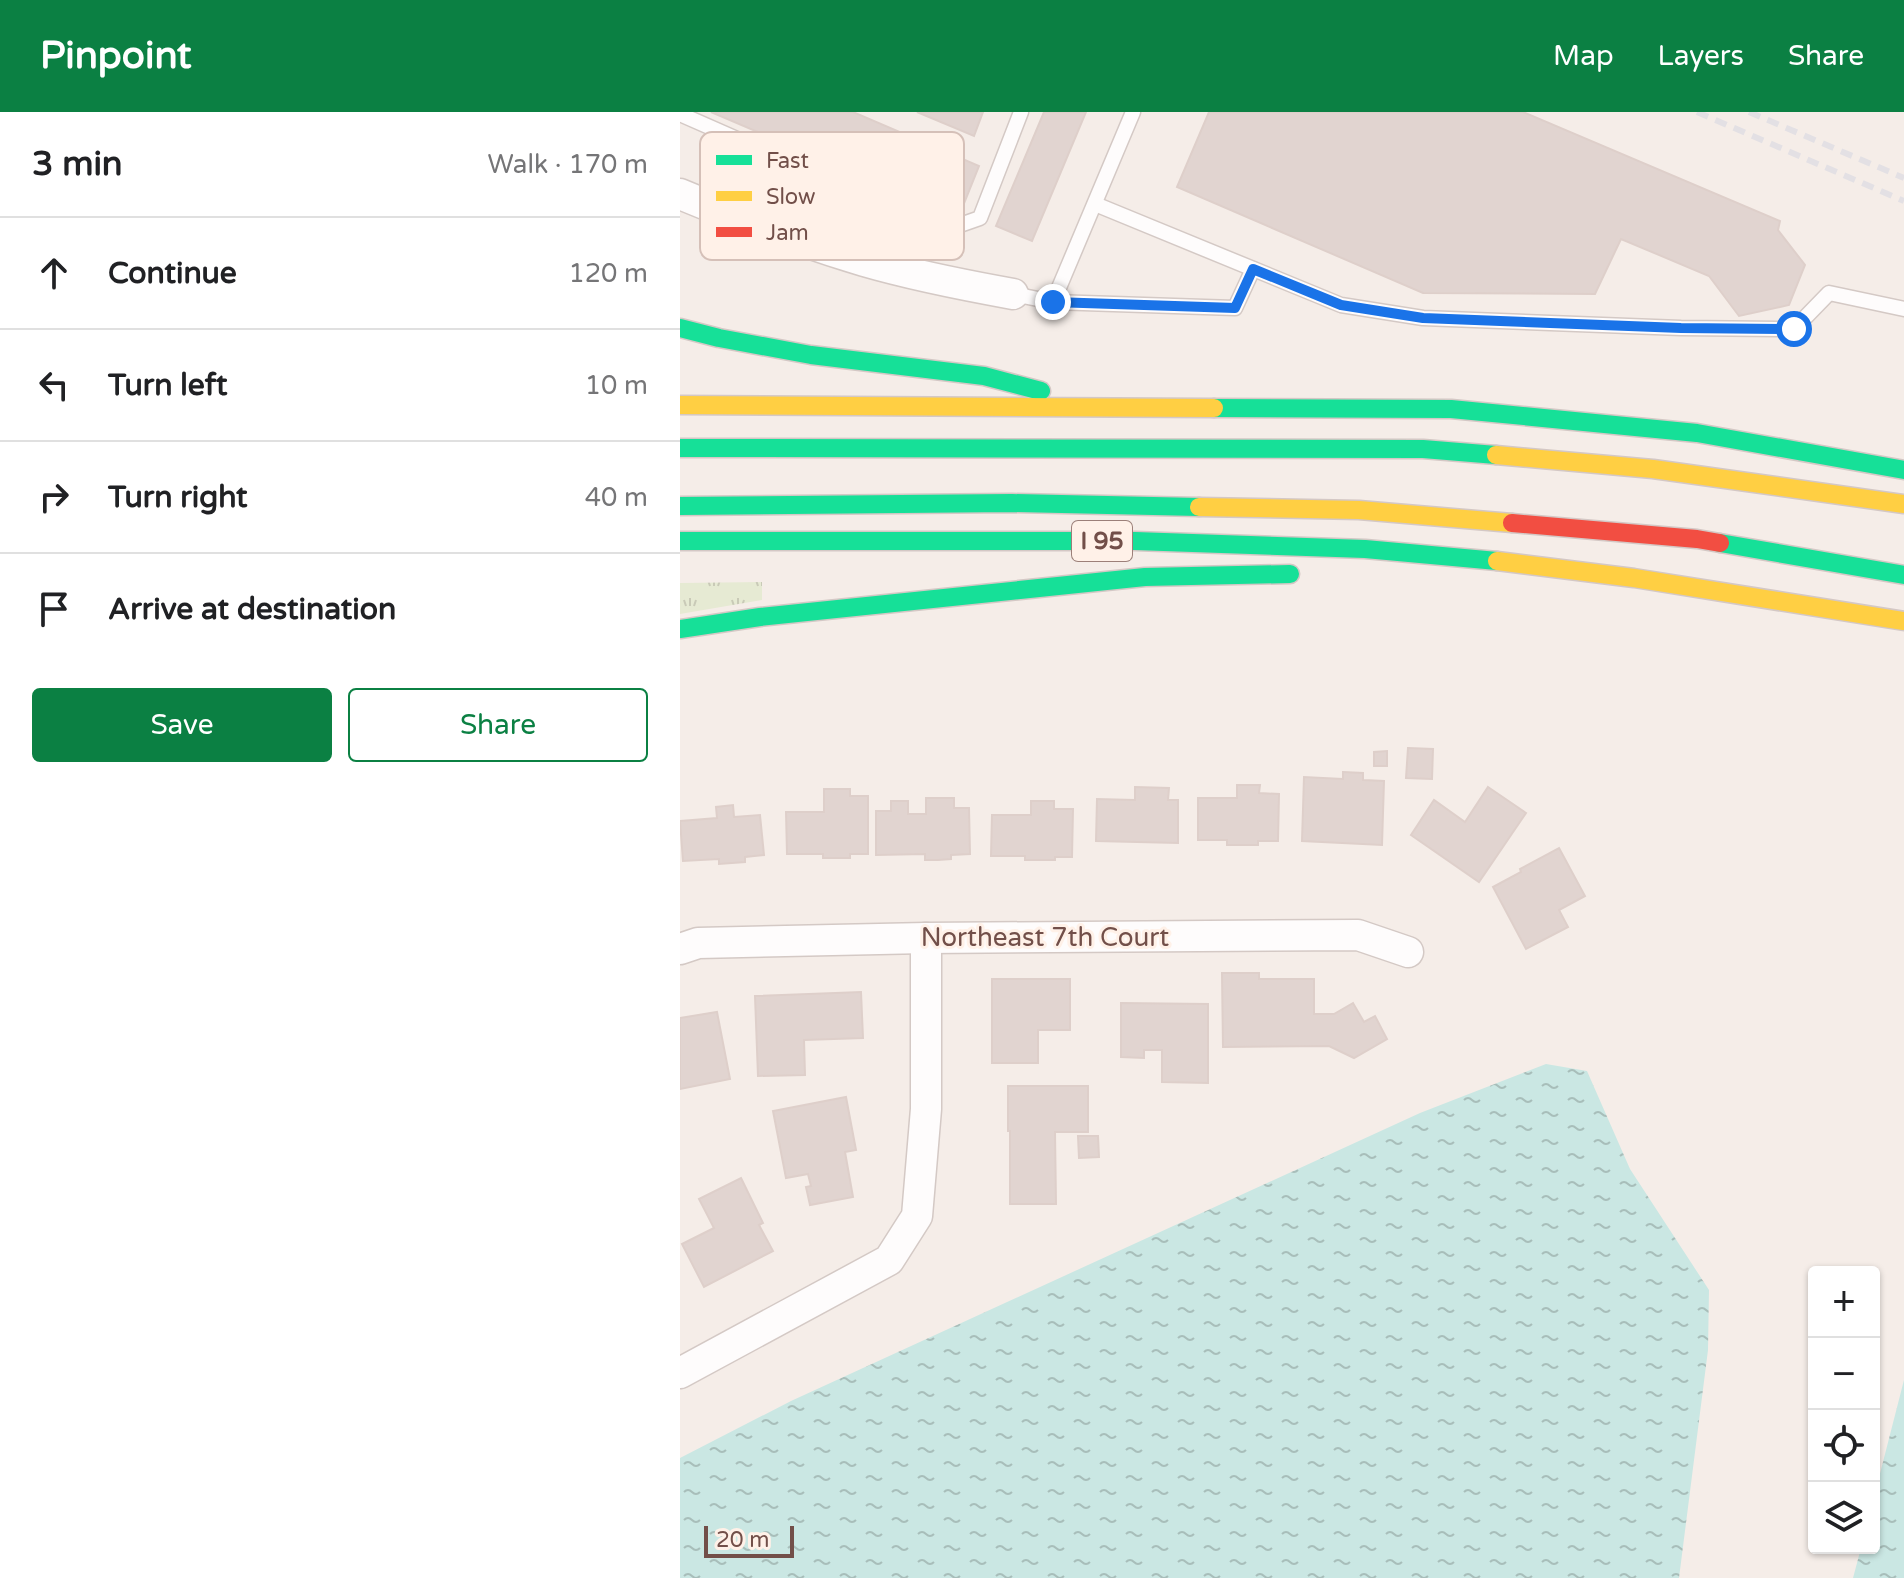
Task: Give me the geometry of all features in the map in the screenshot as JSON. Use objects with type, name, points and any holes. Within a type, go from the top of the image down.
[{"type":"highway","points":[[680,328],[811,355],[984,376],[1105,408]]},
{"type":"highway","points":[[680,405],[1451,409],[1697,433],[1904,470]]},
{"type":"highway","points":[[680,448],[1423,449],[1653,469],[1904,504]]},
{"type":"highway","points":[[680,506],[1012,503],[1359,510],[1697,539],[1904,575]]},
{"type":"highway","name":"I 95","points":[[680,541],[1135,541],[1365,549],[1524,563],[1904,621]]},
{"type":"highway","points":[[1401,569],[1524,563]]},
{"type":"highway","points":[[680,629],[760,617],[1145,577],[1309,574]]},
{"type":"street","points":[[680,194],[700,202]]},
{"type":"street","points":[[861,260],[1013,294]]},
{"type":"street","name":"Northeast 7th Court","points":[[680,949],[698,943],[926,938],[1358,935],[1408,952]]},
{"type":"street","points":[[680,1373],[889,1260],[917,1216],[926,1109],[926,938]]},
{"type":"lane","points":[[964,224],[980,218],[1021,112]]},
{"type":"lane","points":[[1053,302],[1133,112]]},
{"type":"lane","points":[[680,114],[721,132]]},
{"type":"lane","points":[[1095,204],[1341,305],[1423,318],[1794,329],[1829,293],[1904,309]]},
{"type":"lane","points":[[1013,294],[1053,302],[1235,308],[1253,269]]},
{"type":"green space","points":[[762,582],[762,600],[680,614],[680,583]]},
{"type":"water","points":[[1546,1064],[1587,1071],[1630,1169],[1709,1290],[1708,1350],[1679,1578],[680,1578],[680,1458],[791,1401],[1420,1113]]},
{"type":"water","points":[[1904,1380],[1904,1578],[1853,1578],[1859,1554],[1880,1554],[1880,1474]]},
{"type":"building","points":[[711,112],[853,112],[900,132],[758,132]]},
{"type":"building","points":[[917,112],[983,112],[974,136]]},
{"type":"building","points":[[1044,112],[1086,112],[1032,241],[996,226]]},
{"type":"building","points":[[1209,112],[1523,112],[1780,221],[1778,230],[1805,265],[1789,305],[1739,316],[1709,276],[1621,239],[1595,294],[1423,293],[1177,187]]},
{"type":"building","points":[[964,160],[979,166],[964,204]]},
{"type":"building","points":[[1408,748],[1433,749],[1432,779],[1406,778]]},
{"type":"building","points":[[1387,751],[1387,766],[1374,766],[1374,752]]},
{"type":"building","points":[[1343,772],[1363,773],[1363,780],[1384,781],[1382,845],[1302,841],[1304,777],[1343,779]]},
{"type":"building","points":[[1237,785],[1260,785],[1259,793],[1279,794],[1278,841],[1258,841],[1258,845],[1227,845],[1227,840],[1198,840],[1198,798],[1237,798]]},
{"type":"building","points":[[1135,787],[1169,788],[1168,800],[1178,800],[1178,843],[1096,841],[1097,799],[1135,800]]},
{"type":"building","points":[[1488,787],[1526,813],[1479,882],[1411,835],[1434,800],[1465,822]]},
{"type":"building","points":[[824,789],[850,789],[850,796],[868,796],[868,854],[823,858],[823,854],[787,854],[786,812],[824,812]]},
{"type":"building","points":[[926,798],[954,798],[954,808],[969,808],[970,854],[951,855],[951,859],[938,860],[925,860],[925,854],[876,855],[876,811],[891,811],[891,801],[908,801],[908,814],[926,814]]},
{"type":"building","points":[[1031,801],[1054,801],[1054,809],[1073,809],[1072,857],[1025,860],[1025,856],[991,856],[992,815],[1031,815]]},
{"type":"building","points":[[733,805],[734,817],[760,815],[764,855],[745,857],[745,862],[719,864],[719,859],[683,861],[680,821],[717,818],[716,807]]},
{"type":"building","points":[[1559,848],[1585,896],[1559,910],[1568,927],[1526,949],[1493,887]]},
{"type":"building","points":[[1222,973],[1259,973],[1259,979],[1314,979],[1314,1014],[1334,1014],[1353,1003],[1364,1022],[1375,1016],[1387,1039],[1354,1058],[1329,1046],[1223,1047]]},
{"type":"building","points":[[992,979],[1070,979],[1070,1030],[1038,1030],[1038,1063],[992,1063]]},
{"type":"building","points":[[861,992],[863,1038],[804,1040],[805,1075],[758,1076],[755,996]]},
{"type":"building","points":[[1121,1003],[1208,1004],[1208,1083],[1162,1082],[1162,1050],[1144,1050],[1144,1058],[1121,1057]]},
{"type":"building","points":[[717,1012],[730,1079],[680,1089],[680,1018]]},
{"type":"building","points":[[1008,1086],[1088,1086],[1088,1132],[1055,1132],[1056,1204],[1010,1204]]},
{"type":"building","points":[[846,1097],[856,1150],[845,1152],[853,1197],[810,1205],[806,1187],[811,1186],[808,1174],[786,1178],[773,1111]]},
{"type":"building","points":[[1078,1136],[1098,1136],[1099,1157],[1079,1158]]},
{"type":"building","points":[[741,1178],[773,1251],[704,1287],[682,1244],[714,1228],[699,1199]]},
{"type":"railway","points":[[1697,112],[1904,201]]},
{"type":"railway","points":[[1749,112],[1904,178]]},
{"type":"traffic: fast","points":[[680,328],[811,355],[984,376],[1041,391]]},
{"type":"traffic: fast","points":[[1214,408],[1451,409],[1697,433],[1904,470]]},
{"type":"traffic: fast","points":[[680,448],[1423,449],[1496,455]]},
{"type":"traffic: fast","points":[[680,506],[1012,503],[1199,507]]},
{"type":"traffic: fast","points":[[680,541],[1135,541],[1365,549],[1497,561]]},
{"type":"traffic: fast","points":[[1720,543],[1904,575]]},
{"type":"traffic: fast","points":[[680,629],[760,617],[1145,577],[1290,574]]},
{"type":"traffic: slow","points":[[680,405],[1214,408]]},
{"type":"traffic: slow","points":[[1496,455],[1653,469],[1904,504]]},
{"type":"traffic: slow","points":[[1199,507],[1359,510],[1512,523]]},
{"type":"traffic: slow","points":[[1497,561],[1634,578],[1904,621]]},
{"type":"traffic: jam","points":[[1512,523],[1720,543]]},
{"type":"route","points":[[1053,302],[1235,308],[1253,269],[1341,305],[1423,318],[1794,329]]}]
